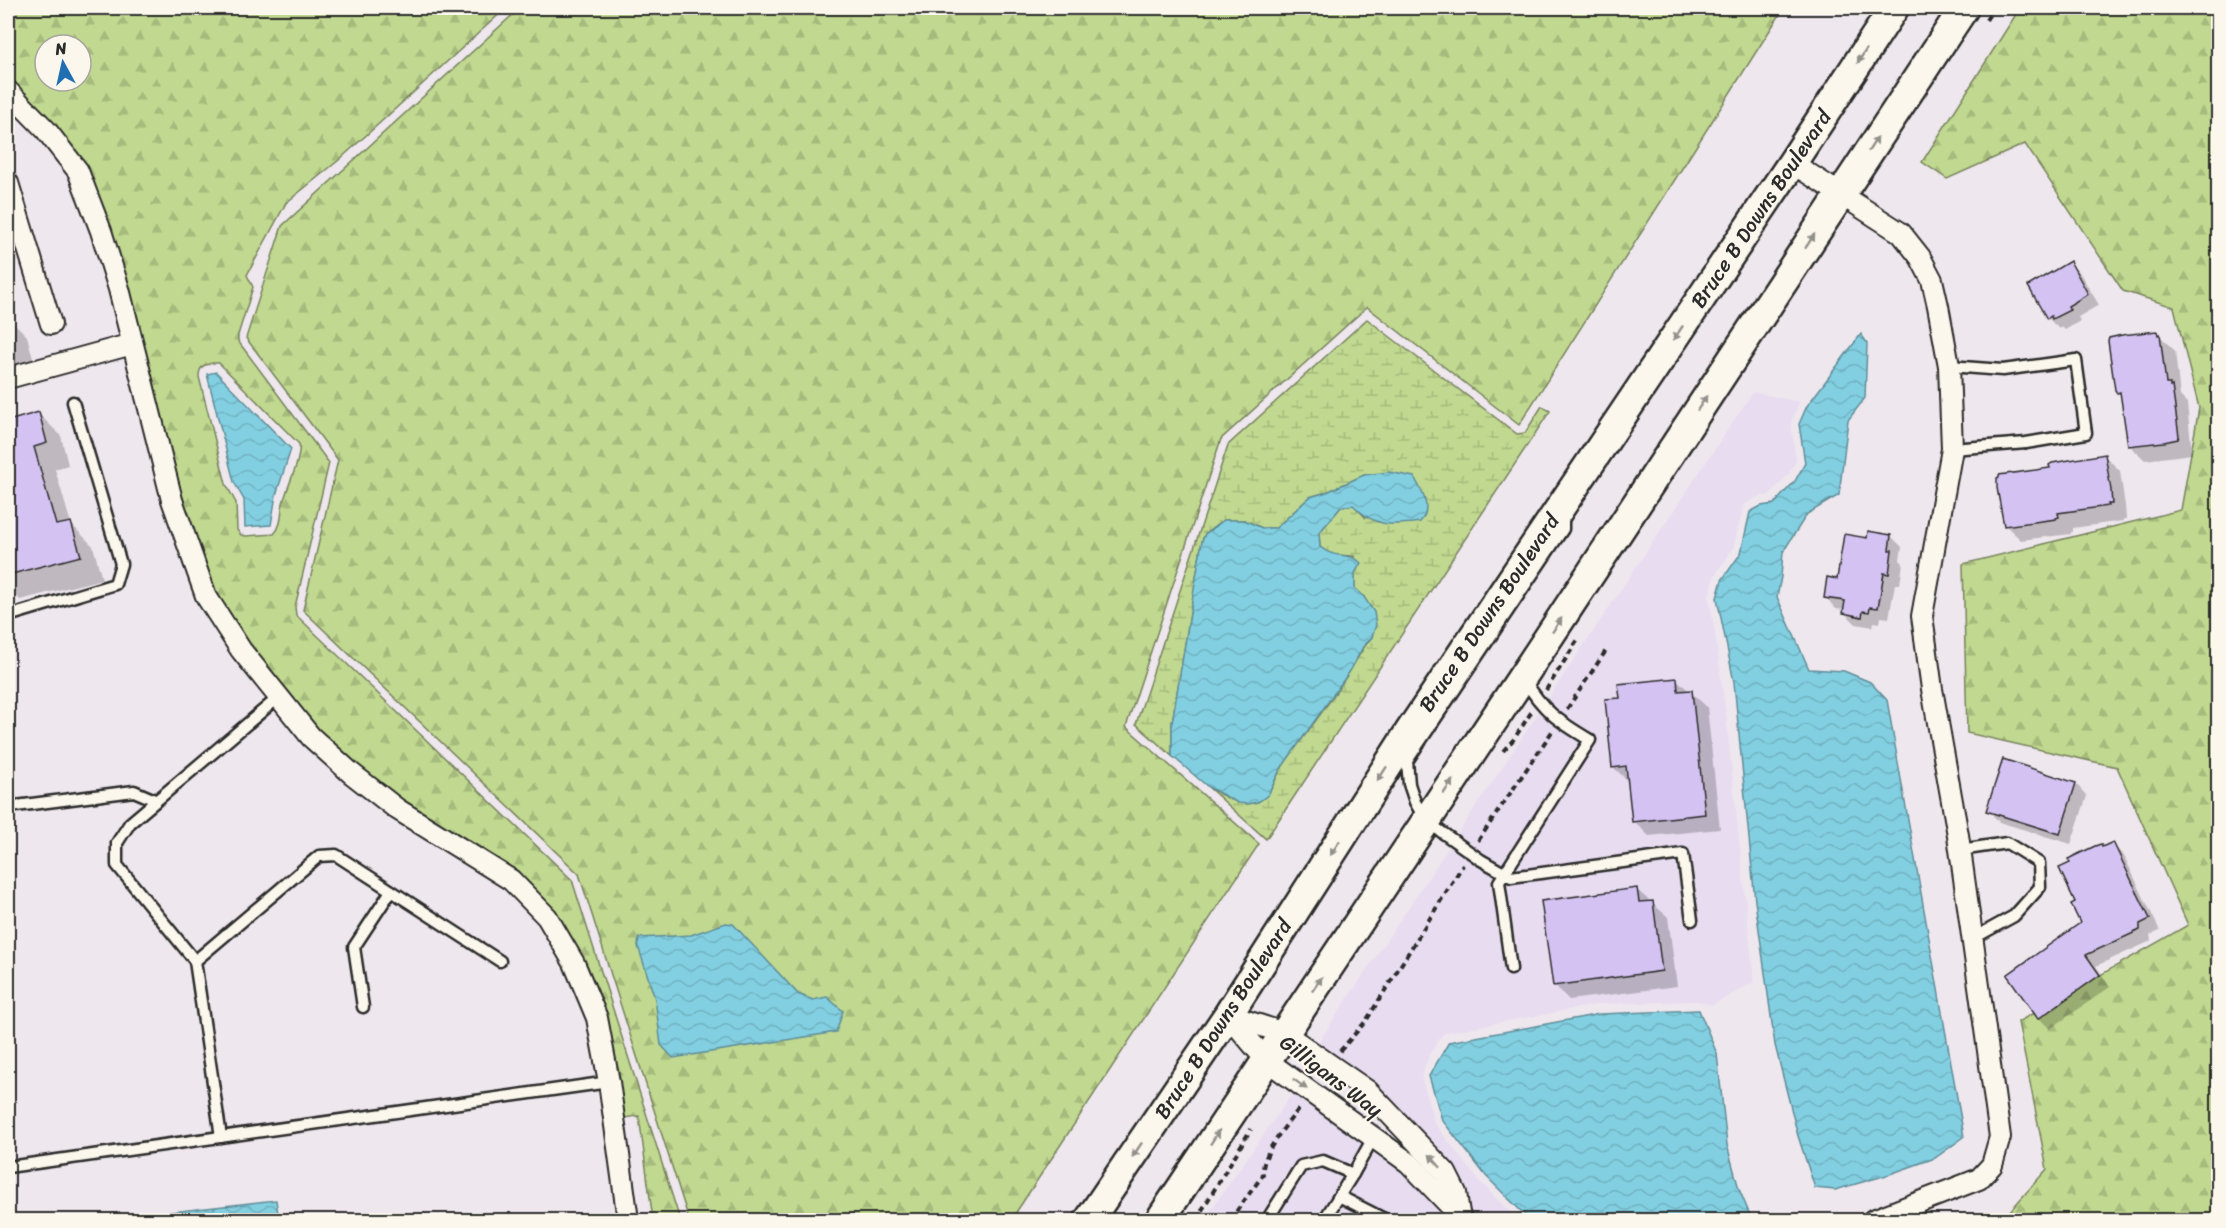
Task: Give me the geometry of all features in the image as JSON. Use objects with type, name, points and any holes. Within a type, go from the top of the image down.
[{"type":"main road","name":"Bruce B Downs Boulevard","points":[[1089,1221],[1228,1014],[1410,731],[1894,8]]},
{"type":"main road","points":[[1160,1221],[1964,8]]},
{"type":"street","points":[[8,91],[46,130],[78,171],[101,231],[172,500],[206,596],[241,650],[311,737],[351,774],[397,809],[511,880],[547,917],[574,963],[597,1018],[609,1082],[628,1221]]},
{"type":"street","points":[[1792,163],[1901,233],[1920,257],[1932,280],[1949,366],[1952,449],[1922,616],[1960,850],[2000,1137],[1992,1165],[1979,1179],[1873,1221]]},
{"type":"street","points":[[8,183],[51,324]]},
{"type":"street","points":[[8,378],[132,344]]},
{"type":"street","name":"Gilligans Way","points":[[1228,1014],[1284,1033],[1368,1091],[1446,1173],[1456,1193],[1461,1217]]},
{"type":"street","name":"Gilligans Way","points":[[1228,1014],[1266,1060],[1409,1163],[1461,1217]]},
{"type":"lane","points":[[1949,366],[2003,370],[2076,360],[2086,433],[2026,443],[1952,449]]},
{"type":"lane","points":[[8,616],[115,584],[121,564],[73,402]]},
{"type":"lane","points":[[1562,505],[1563,529],[1407,761],[1409,784],[1415,802],[1426,821],[1511,877],[1683,854],[1692,920]]},
{"type":"lane","points":[[1511,969],[1499,882],[1590,740],[1559,721],[1538,702],[1523,676]]},
{"type":"lane","points":[[221,1137],[195,961],[117,865],[117,843],[130,823],[155,800],[279,697]]},
{"type":"lane","points":[[8,791],[9,807],[134,791],[155,800]]},
{"type":"lane","points":[[1960,850],[2007,843],[2039,863],[2040,887],[2014,916],[1972,939]]},
{"type":"lane","points":[[195,961],[319,856],[336,855],[500,961]]},
{"type":"lane","points":[[363,1007],[354,947],[391,891]]},
{"type":"lane","points":[[8,1167],[609,1082]]},
{"type":"lane","points":[[1324,1221],[1373,1138]]},
{"type":"lane","points":[[1268,1221],[1301,1166],[1323,1161],[1353,1174]]},
{"type":"lane","points":[[1339,1196],[1386,1221]]},
{"type":"path","points":[[1329,1064],[1366,1021],[1470,852],[1606,649]]},
{"type":"path","points":[[1230,1221],[1263,1175],[1262,1167],[1276,1140],[1311,1093]]},
{"type":"path","points":[[1196,1221],[1256,1122]]},
{"type":"shaded area","points":[[1753,392],[1799,402],[1791,423],[1796,461],[1788,475],[1769,495],[1757,497],[1744,505],[1733,548],[1714,577],[1709,597],[1726,715],[1754,982],[1712,1005],[1698,1001],[1600,1004],[1447,1032],[1441,1036],[1421,1076],[1434,1123],[1480,1182],[1514,1216],[1515,1220],[1474,1220],[1468,1207],[1465,1188],[1453,1165],[1375,1083],[1318,1043]]},
{"type":"shaded area","points":[[1292,1094],[1403,1169],[1441,1210],[1446,1220],[1204,1220]]},
{"type":"green space","points":[[8,8],[506,8],[339,160],[286,203],[247,275],[253,287],[238,341],[329,463],[295,607],[296,615],[572,880],[680,1220],[653,1220],[639,1116],[623,1118],[619,1080],[606,1014],[583,958],[555,911],[516,870],[402,799],[357,765],[318,729],[249,643],[215,590],[181,497],[128,286],[110,227],[86,164],[53,122],[8,77]],"holes":[[[219,363],[299,444],[296,467],[284,500],[279,525],[274,534],[246,536],[241,535],[237,530],[236,503],[226,484],[199,377],[200,370],[207,364]]]},
{"type":"green space","points":[[520,8],[1784,8],[1519,425],[1367,307],[1221,439],[1126,727],[1259,844],[1011,1220],[689,1220],[579,874],[303,610],[338,460],[246,338],[282,226]]},
{"type":"green space","points":[[2020,8],[2218,8],[2218,1220],[2002,1220],[2047,1169],[2018,1022],[2188,925],[2117,767],[1967,733],[1963,564],[2181,510],[2199,408],[2174,307],[2123,291],[2025,144],[1947,179],[1922,162]]},
{"type":"green space","points":[[1367,319],[1517,434],[1525,433],[1542,406],[1550,411],[1266,839],[1208,787],[1239,803],[1253,803],[1264,798],[1282,767],[1372,637],[1364,597],[1355,589],[1354,556],[1331,555],[1320,547],[1319,533],[1341,507],[1354,505],[1365,517],[1364,475],[1310,497],[1276,528],[1262,528],[1244,520],[1224,520],[1205,534],[1172,723],[1172,756],[1136,724],[1228,445]]},
{"type":"water","points":[[1861,334],[1867,343],[1865,398],[1848,420],[1839,495],[1807,514],[1783,552],[1777,597],[1809,669],[1844,671],[1870,682],[1887,700],[1964,1137],[1935,1158],[1835,1190],[1815,1188],[1798,1136],[1775,1045],[1755,901],[1734,682],[1717,598],[1722,580],[1741,553],[1750,512],[1761,506],[1774,504],[1795,481],[1805,463],[1799,424],[1807,406]]},
{"type":"water","points":[[216,372],[291,449],[276,495],[271,525],[245,527],[244,500],[234,482],[207,374]]},
{"type":"water","points":[[1389,472],[1414,477],[1423,494],[1426,506],[1424,517],[1420,522],[1392,524],[1376,521],[1368,518],[1353,505],[1341,507],[1319,533],[1320,547],[1332,554],[1351,557],[1361,563],[1355,573],[1355,588],[1374,612],[1376,625],[1372,637],[1280,770],[1268,795],[1258,802],[1238,803],[1208,787],[1172,756],[1172,723],[1205,534],[1224,520],[1244,520],[1262,528],[1276,528],[1310,497],[1364,475]]},
{"type":"water","points":[[726,923],[733,924],[798,994],[813,1000],[827,997],[843,1011],[836,1032],[673,1058],[661,1045],[655,999],[638,946],[639,938],[691,935]]},
{"type":"water","points":[[1699,1010],[1717,1054],[1727,1145],[1739,1189],[1752,1220],[1546,1220],[1526,1216],[1486,1176],[1442,1120],[1429,1076],[1449,1042],[1600,1014]]},
{"type":"water","points":[[276,1200],[279,1220],[101,1220]]},
{"type":"building","points":[[2070,261],[2088,294],[2068,306],[2070,310],[2052,319],[2051,316],[2047,319],[2028,286]]},
{"type":"building","points":[[2157,331],[2158,335],[2160,334],[2166,384],[2172,386],[2179,436],[2178,439],[2164,442],[2128,446],[2120,392],[2117,393],[2115,390],[2108,341],[2109,338],[2122,335]]},
{"type":"building","points":[[39,412],[47,443],[34,447],[56,525],[71,522],[81,556],[8,575],[8,421]]},
{"type":"building","points":[[2105,454],[2112,504],[2058,513],[2059,517],[2056,519],[2004,526],[1997,488],[1999,475],[2050,468],[2049,465],[2052,463]]},
{"type":"building","points":[[1868,531],[1891,535],[1889,550],[1892,550],[1889,574],[1884,573],[1878,608],[1870,607],[1869,612],[1863,611],[1862,617],[1843,613],[1845,601],[1824,598],[1827,577],[1837,579],[1844,534],[1867,538]]},
{"type":"building","points":[[1677,678],[1678,691],[1692,690],[1705,814],[1632,822],[1626,766],[1612,768],[1605,699],[1620,698],[1618,684]]},
{"type":"building","points":[[2003,759],[2076,783],[2060,834],[1986,811]]},
{"type":"building","points":[[2113,842],[2150,919],[2140,924],[2140,930],[2086,955],[2100,975],[2038,1019],[2007,975],[2080,923],[2071,904],[2075,902],[2059,868],[2070,863],[2068,859],[2074,856],[2095,846],[2101,844],[2102,847]]},
{"type":"building","points":[[1637,888],[1639,902],[1653,901],[1662,971],[1553,986],[1541,901]]}]
